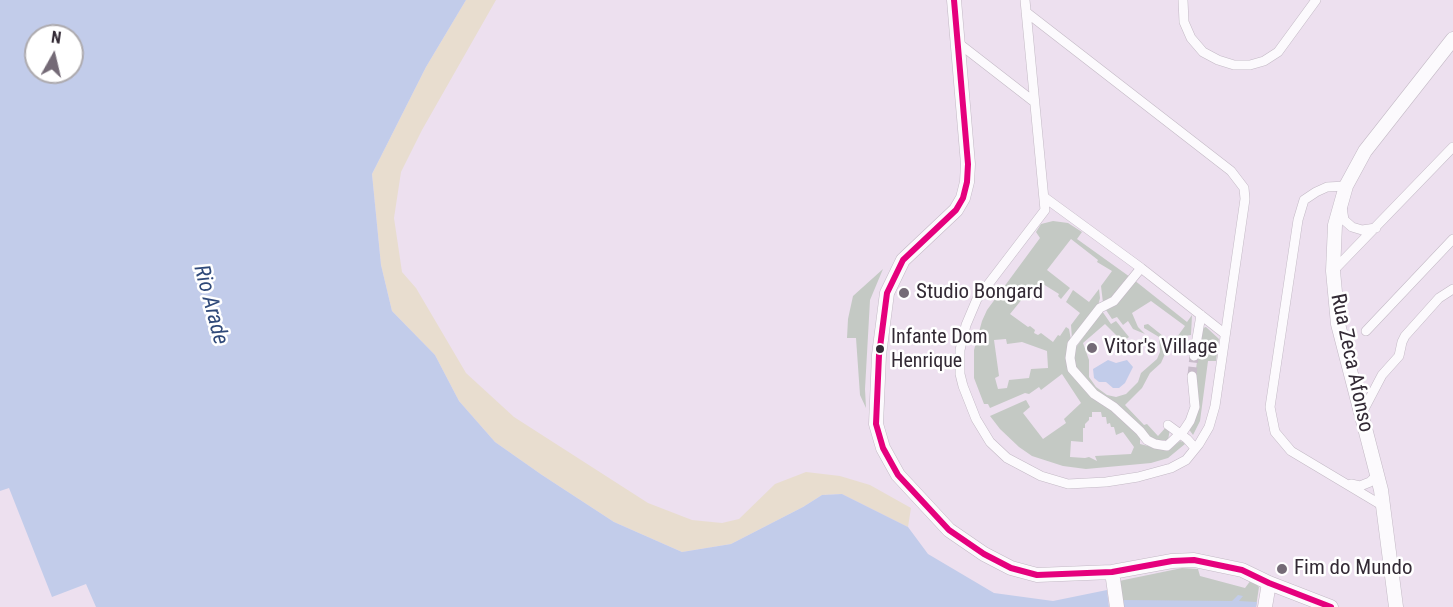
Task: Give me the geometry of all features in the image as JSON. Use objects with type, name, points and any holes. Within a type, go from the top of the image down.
[{"type":"street","points":[[954,0],[968,164],[967,182],[963,198],[956,210],[903,260],[887,293],[879,355],[876,424],[883,448],[898,474],[949,530],[984,554],[1011,568],[1037,575],[1112,572],[1172,561],[1194,560],[1242,570],[1331,607]]},
{"type":"street","points":[[1025,0],[1033,101],[1045,210],[977,299],[966,325],[960,350],[960,374],[976,419],[990,442],[1007,458],[1041,476],[1068,484],[1106,482],[1138,477],[1171,468],[1186,460],[1196,448],[1209,427],[1215,406],[1245,199],[1244,188],[1231,171],[1026,12]]},
{"type":"street","points":[[1183,0],[1184,22],[1191,38],[1203,52],[1234,65],[1250,65],[1264,61],[1278,52],[1316,0]]},
{"type":"street","name":"Rua Zeca Afonso","points":[[1396,607],[1377,475],[1338,324],[1333,271],[1335,225],[1343,192],[1365,151],[1453,39]]},
{"type":"street","points":[[957,42],[1033,101]]},
{"type":"street","points":[[1333,271],[1453,147]]},
{"type":"street","points":[[1376,228],[1362,230],[1344,220],[1343,192],[1327,187],[1304,200],[1298,220],[1270,406],[1275,432],[1291,451],[1383,506]]},
{"type":"street","points":[[1044,197],[1141,268],[1225,334]]},
{"type":"street","points":[[1366,331],[1453,239]]},
{"type":"street","points":[[1141,268],[1114,301],[1100,309],[1072,344],[1070,358],[1072,369],[1094,394],[1114,407],[1147,440],[1167,446],[1190,421],[1195,407],[1192,376]]},
{"type":"street","points":[[1360,415],[1382,375],[1399,356],[1401,342],[1405,336],[1439,298],[1453,290]]},
{"type":"street","points":[[1194,356],[1201,315]]},
{"type":"street","points":[[1168,425],[1196,448]]},
{"type":"street","points":[[1346,483],[1360,486],[1370,482],[1377,475]]},
{"type":"street","points":[[1112,572],[1118,607]]},
{"type":"street","points":[[1265,607],[1269,583]]},
{"type":"shaded area","points":[[1053,221],[1068,223],[1082,232],[1077,239],[1130,277],[1113,300],[1103,303],[1101,286],[1112,271],[1097,262],[1098,260],[1071,239],[1047,270],[1070,288],[1061,299],[1059,294],[1043,284],[1037,290],[1032,287],[1010,314],[1028,327],[1030,326],[1035,330],[1034,333],[1038,335],[1041,333],[1053,342],[1066,327],[1069,329],[1071,340],[1067,360],[1111,409],[1140,434],[1140,444],[1168,451],[1180,441],[1185,444],[1168,458],[1151,463],[1086,469],[1063,466],[1032,456],[1000,429],[990,416],[1026,400],[1030,407],[1023,413],[1043,439],[1066,423],[1064,419],[1081,403],[1062,374],[1041,390],[1039,387],[1029,394],[1025,393],[990,408],[988,404],[984,404],[974,378],[974,350],[982,321],[987,310],[1040,238],[1036,232],[1041,224]],"holes":[[[1006,339],[1007,344],[1022,342],[1047,351],[1048,368],[1031,369],[1029,378],[1009,380],[1007,388],[998,389],[995,378],[999,376],[994,340]],[[1092,412],[1101,412],[1102,417],[1106,417],[1107,424],[1110,423],[1111,427],[1114,427],[1116,435],[1123,432],[1134,447],[1131,454],[1095,456],[1097,461],[1089,457],[1070,457],[1071,441],[1083,442],[1083,428],[1089,417],[1092,417]]]},
{"type":"shaded area","points":[[883,269],[870,300],[866,408],[860,395],[856,338],[847,338],[848,319],[853,296]]},
{"type":"shaded area","points":[[1134,280],[1187,322],[1192,315],[1191,335],[1177,337],[1185,326],[1151,301],[1132,313],[1138,327],[1145,334],[1133,329],[1128,321],[1123,325],[1117,317],[1112,319],[1106,310]]},
{"type":"shaded area","points":[[1099,289],[1098,306],[1072,339],[1071,325],[1080,313],[1066,302],[1073,290],[1089,302]]},
{"type":"shaded area","points":[[1102,311],[1111,324],[1116,321],[1129,337],[1123,342],[1105,324],[1083,343],[1089,360],[1089,377],[1096,387],[1107,395],[1116,397],[1126,394],[1138,382],[1141,373],[1157,359],[1160,352],[1159,337],[1144,328],[1144,325],[1148,324],[1163,336],[1166,342],[1165,354],[1161,363],[1150,373],[1142,388],[1125,405],[1158,436],[1167,426],[1170,429],[1168,440],[1154,440],[1116,406],[1103,398],[1075,368],[1074,350]]},
{"type":"shaded area","points":[[1206,327],[1219,339],[1216,361],[1208,361],[1200,421],[1193,435],[1188,428],[1201,332]]},
{"type":"shaded area","points":[[1182,568],[1198,569],[1200,576],[1245,588],[1251,580],[1259,587],[1256,607],[1122,607],[1119,581]]},
{"type":"sand","points":[[466,0],[496,0],[422,130],[401,172],[394,218],[402,272],[416,288],[466,373],[514,417],[648,503],[692,520],[722,523],[739,519],[775,484],[806,472],[840,476],[870,485],[911,508],[908,527],[842,494],[822,495],[731,544],[682,552],[614,522],[542,475],[495,442],[459,401],[435,355],[392,311],[381,265],[372,174],[426,67]]},
{"type":"water","name":"Rio Arade","points":[[0,0],[466,0],[426,67],[372,174],[381,265],[392,311],[435,355],[459,401],[495,442],[614,522],[682,552],[731,544],[822,495],[842,494],[908,527],[928,554],[994,593],[1053,601],[1107,590],[1109,607],[96,607],[86,584],[52,597],[9,488],[0,491]]},
{"type":"water","points":[[1108,360],[1116,363],[1127,360],[1133,367],[1125,383],[1119,388],[1113,388],[1106,382],[1099,382],[1094,378],[1093,369]]},
{"type":"water","points":[[1238,595],[1243,596],[1239,601],[1257,602],[1256,607],[1122,607],[1121,600],[1232,601]]},
{"type":"tunnel","points":[[1192,376],[1194,356]]},
{"type":"transit line","points":[[954,0],[968,164],[967,182],[963,198],[956,210],[903,260],[887,293],[879,355],[876,424],[883,448],[898,475],[949,530],[984,554],[1011,568],[1037,575],[1112,572],[1172,561],[1194,560],[1242,570],[1331,607]]},
{"type":"place","name":"Studio Bongard","points":[[904,293]]},
{"type":"place","name":"Vitor's Village","points":[[1092,348]]},
{"type":"place","name":"Infante Dom Henrique","points":[[880,349]]},
{"type":"place","name":"Fim do Mundo","points":[[1282,569]]}]
